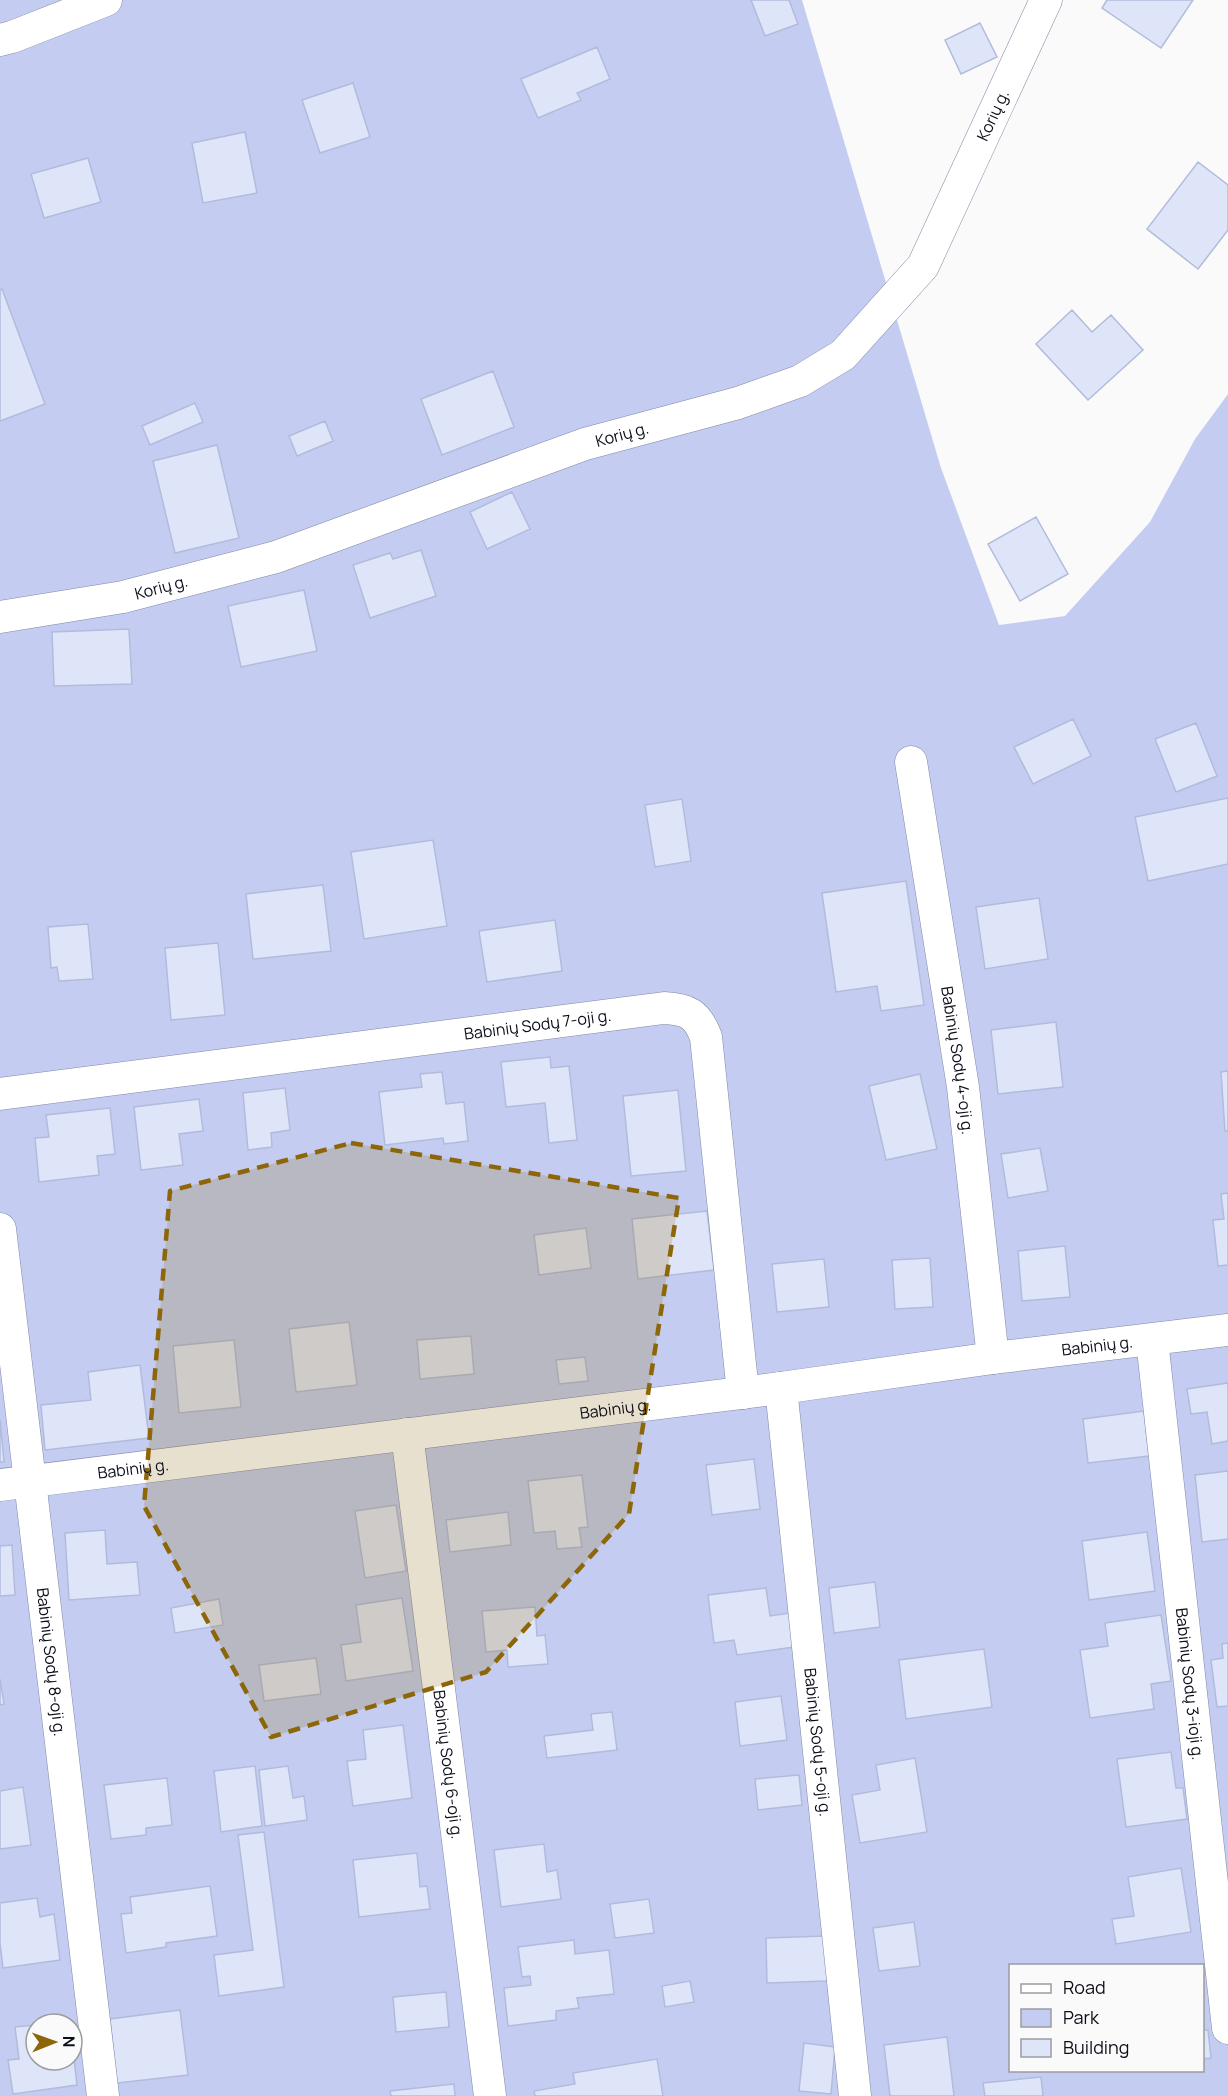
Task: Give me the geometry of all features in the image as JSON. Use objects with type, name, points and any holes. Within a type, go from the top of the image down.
[{"type":"street","points":[[0,40],[106,0]]},
{"type":"street","name":"Korių g.","points":[[0,617],[123,597],[276,557],[585,444],[738,403],[800,381],[843,355],[923,266],[1046,0]]},
{"type":"street","name":"Babinių Sodų 4-oji g.","points":[[911,762],[963,1087],[993,1358]]},
{"type":"street","name":"Babinių Sodų 7-oji g.","points":[[0,1094],[663,1008],[680,1009],[692,1015],[700,1024],[706,1038],[743,1393]]},
{"type":"street","name":"Babinių Sodų 8-oji g.","points":[[0,1229],[104,2096]]},
{"type":"street","name":"Babinių g.","points":[[0,1485],[1228,1330]]},
{"type":"street","name":"Babinių Sodų 3-ioji g.","points":[[1152,1340],[1228,2028]]},
{"type":"street","name":"Babinių Sodų 5-oji g.","points":[[781,1388],[855,2096]]},
{"type":"street","name":"Babinių Sodų 6-oji g.","points":[[407,1434],[490,2096]]},
{"type":"highlighted area","points":[[351,1143],[679,1198],[629,1514],[486,1672],[271,1737],[144,1506],[170,1191]]},
{"type":"green space","points":[[0,0],[802,0],[941,468],[999,625],[1065,616],[1150,522],[1195,439],[1228,394],[1228,2096],[0,2096]]},
{"type":"building","points":[[751,0],[789,0],[798,24],[765,36]]},
{"type":"building","points":[[1107,0],[1193,0],[1161,48],[1102,8]]},
{"type":"building","points":[[980,23],[997,57],[961,74],[945,40]]},
{"type":"building","points":[[597,47],[610,79],[577,93],[581,100],[538,118],[521,79]]},
{"type":"building","points":[[353,83],[370,137],[320,153],[302,100]]},
{"type":"building","points":[[245,132],[257,193],[203,203],[192,143]]},
{"type":"building","points":[[88,158],[101,202],[44,218],[31,174]]},
{"type":"building","points":[[1198,162],[1228,185],[1228,230],[1198,269],[1147,229]]},
{"type":"building","points":[[2,289],[45,404],[0,421],[0,290]]},
{"type":"building","points":[[1072,310],[1092,332],[1111,315],[1143,350],[1088,400],[1036,344]]},
{"type":"building","points":[[493,371],[514,427],[442,455],[421,399]]},
{"type":"building","points":[[195,403],[203,422],[150,445],[142,426]]},
{"type":"building","points":[[325,421],[333,441],[297,456],[289,436]]},
{"type":"building","points":[[217,445],[239,538],[175,553],[153,461]]},
{"type":"building","points":[[512,492],[530,529],[487,549],[470,512]]},
{"type":"building","points":[[1036,517],[1068,574],[1020,601],[988,544]]},
{"type":"building","points":[[421,550],[436,596],[370,618],[353,565],[390,553],[393,559]]},
{"type":"building","points":[[304,590],[317,651],[241,667],[228,606]]},
{"type":"building","points":[[129,629],[132,684],[54,686],[52,632]]},
{"type":"building","points":[[1073,719],[1091,756],[1033,784],[1014,747]]},
{"type":"building","points":[[1196,723],[1217,776],[1176,792],[1155,739]]},
{"type":"building","points":[[1228,798],[1228,864],[1148,881],[1135,817]]},
{"type":"building","points":[[682,799],[691,861],[655,867],[645,805]]},
{"type":"building","points":[[433,840],[447,926],[364,939],[351,852]]},
{"type":"building","points":[[906,881],[924,1005],[881,1011],[877,986],[836,992],[822,893]]},
{"type":"building","points":[[323,885],[331,951],[253,959],[246,894]]},
{"type":"building","points":[[1039,898],[1048,959],[985,969],[976,907]]},
{"type":"building","points":[[555,920],[562,971],[487,982],[479,931]]},
{"type":"building","points":[[88,924],[93,979],[59,981],[57,967],[51,968],[48,927]]},
{"type":"building","points":[[218,943],[225,1015],[171,1020],[165,948]]},
{"type":"building","points":[[1056,1022],[1063,1087],[998,1094],[991,1030]]},
{"type":"building","points":[[550,1057],[551,1068],[569,1066],[577,1140],[549,1143],[545,1103],[506,1107],[501,1062]]},
{"type":"building","points":[[1228,1071],[1228,1131],[1225,1131],[1221,1072]]},
{"type":"building","points":[[442,1072],[446,1104],[464,1102],[468,1141],[444,1144],[443,1138],[385,1145],[379,1092],[422,1087],[420,1074]]},
{"type":"building","points":[[920,1074],[937,1149],[886,1160],[869,1086]]},
{"type":"building","points":[[285,1088],[290,1130],[271,1133],[272,1147],[248,1150],[243,1093]]},
{"type":"building","points":[[678,1090],[686,1171],[631,1176],[623,1096]]},
{"type":"building","points":[[199,1099],[203,1131],[179,1134],[183,1165],[141,1170],[134,1107]]},
{"type":"building","points":[[110,1108],[115,1154],[97,1156],[99,1175],[39,1182],[35,1138],[49,1137],[46,1115]]},
{"type":"building","points":[[1040,1148],[1048,1191],[1008,1198],[1001,1154]]},
{"type":"building","points":[[1228,1193],[1228,1265],[1218,1266],[1213,1220],[1224,1219],[1221,1194]]},
{"type":"building","points":[[707,1211],[714,1270],[638,1279],[632,1219]]},
{"type":"building","points":[[586,1228],[591,1268],[539,1275],[534,1235]]},
{"type":"building","points":[[1065,1246],[1070,1297],[1022,1301],[1018,1251]]},
{"type":"building","points":[[930,1258],[933,1307],[895,1309],[892,1260]]},
{"type":"building","points":[[824,1259],[829,1307],[777,1312],[772,1264]]},
{"type":"building","points":[[349,1322],[357,1385],[296,1392],[289,1329]]},
{"type":"building","points":[[471,1336],[474,1374],[420,1379],[417,1340]]},
{"type":"building","points":[[234,1340],[241,1407],[179,1413],[173,1346]]},
{"type":"building","points":[[585,1357],[588,1381],[559,1384],[556,1360]]},
{"type":"building","points":[[140,1365],[149,1438],[45,1450],[41,1405],[91,1400],[88,1372]]},
{"type":"building","points":[[1228,1383],[1228,1441],[1212,1444],[1207,1412],[1191,1414],[1187,1389]]},
{"type":"building","points":[[1144,1411],[1149,1456],[1088,1463],[1083,1419]]},
{"type":"building","points":[[0,1420],[4,1462],[0,1462]]},
{"type":"building","points":[[754,1459],[760,1509],[712,1515],[706,1465]]},
{"type":"building","points":[[1228,1471],[1228,1539],[1202,1542],[1195,1475]]},
{"type":"building","points":[[582,1475],[588,1527],[579,1528],[582,1547],[557,1549],[555,1531],[534,1533],[528,1481]]},
{"type":"building","points":[[396,1505],[406,1571],[365,1578],[355,1511]]},
{"type":"building","points":[[508,1512],[511,1545],[450,1552],[446,1520]]},
{"type":"building","points":[[105,1530],[107,1564],[137,1562],[140,1595],[69,1600],[65,1533]]},
{"type":"building","points":[[1147,1532],[1155,1591],[1089,1600],[1082,1541]]},
{"type":"building","points":[[12,1545],[15,1595],[0,1596],[0,1546]]},
{"type":"building","points":[[875,1582],[880,1627],[834,1633],[829,1588]]},
{"type":"building","points":[[766,1588],[770,1616],[790,1613],[794,1647],[737,1655],[734,1640],[714,1643],[708,1595]]},
{"type":"building","points":[[402,1598],[413,1671],[346,1681],[341,1645],[361,1642],[356,1605]]},
{"type":"building","points":[[219,1599],[223,1625],[175,1633],[171,1608]]},
{"type":"building","points":[[535,1607],[537,1636],[545,1635],[548,1664],[508,1667],[507,1650],[486,1652],[482,1611]]},
{"type":"building","points":[[1161,1615],[1171,1681],[1151,1684],[1154,1709],[1090,1718],[1080,1650],[1108,1646],[1105,1623]]},
{"type":"building","points":[[1228,1643],[1228,1706],[1217,1707],[1211,1660],[1223,1658],[1222,1644]]},
{"type":"building","points":[[984,1649],[992,1707],[906,1719],[899,1660]]},
{"type":"building","points":[[316,1658],[321,1694],[264,1701],[259,1665]]},
{"type":"building","points":[[0,1679],[4,1704],[0,1705]]},
{"type":"building","points":[[781,1696],[787,1740],[740,1746],[735,1702]]},
{"type":"building","points":[[612,1712],[617,1750],[547,1758],[544,1736],[593,1730],[591,1714]]},
{"type":"building","points":[[403,1725],[412,1798],[353,1806],[347,1761],[366,1759],[363,1730]]},
{"type":"building","points":[[1171,1752],[1176,1788],[1183,1788],[1187,1819],[1126,1827],[1117,1759]]},
{"type":"building","points":[[915,1758],[927,1832],[860,1843],[852,1795],[880,1790],[876,1765]]},
{"type":"building","points":[[255,1766],[262,1826],[221,1832],[214,1771]]},
{"type":"building","points":[[288,1766],[293,1798],[304,1796],[307,1820],[265,1826],[259,1770]]},
{"type":"building","points":[[799,1775],[802,1805],[758,1810],[755,1779]]},
{"type":"building","points":[[167,1778],[172,1825],[146,1828],[146,1835],[111,1839],[104,1785]]},
{"type":"building","points":[[23,1787],[31,1845],[0,1849],[0,1791]]},
{"type":"building","points":[[264,1832],[284,1987],[219,1996],[214,1955],[253,1950],[238,1835]]},
{"type":"building","points":[[544,1844],[547,1872],[557,1870],[561,1899],[501,1907],[494,1850]]},
{"type":"building","points":[[417,1853],[420,1887],[427,1886],[430,1909],[359,1917],[353,1860]]},
{"type":"building","points":[[1181,1868],[1191,1932],[1116,1944],[1112,1919],[1134,1916],[1128,1877]]},
{"type":"building","points":[[210,1886],[217,1936],[166,1943],[166,1947],[126,1953],[121,1914],[132,1913],[130,1897]]},
{"type":"building","points":[[37,1898],[40,1917],[54,1914],[60,1960],[3,1968],[0,1943],[0,1903]]},
{"type":"building","points":[[649,1899],[654,1933],[615,1938],[610,1904]]},
{"type":"building","points":[[914,1922],[920,1966],[879,1971],[873,1928]]},
{"type":"building","points":[[826,1936],[827,1981],[767,1983],[766,1938]]},
{"type":"building","points":[[574,1940],[575,1954],[609,1950],[614,1994],[577,1998],[579,2008],[556,2011],[556,2020],[508,2026],[504,1988],[531,1985],[530,1976],[522,1977],[518,1947]]},
{"type":"building","points":[[690,1981],[694,2002],[665,2007],[662,1986]]},
{"type":"building","points":[[446,1992],[449,2027],[396,2032],[393,1997]]},
{"type":"building","points":[[180,2010],[188,2075],[117,2083],[110,2019]]},
{"type":"building","points":[[24,2026],[24,2072],[75,2072],[77,2085],[13,2094],[8,2060],[19,2059],[15,2027]]},
{"type":"building","points":[[1204,2030],[1208,2030],[1211,2058],[1204,2059]]},
{"type":"building","points":[[947,2037],[954,2096],[890,2096],[884,2045]]},
{"type":"building","points":[[804,2043],[835,2047],[831,2094],[799,2091]]},
{"type":"building","points":[[657,2059],[663,2096],[535,2096],[534,2091],[575,2084],[573,2073]]},
{"type":"building","points":[[1041,2077],[1043,2096],[985,2096],[983,2083]]},
{"type":"building","points":[[454,2084],[455,2096],[391,2096],[390,2091]]}]
